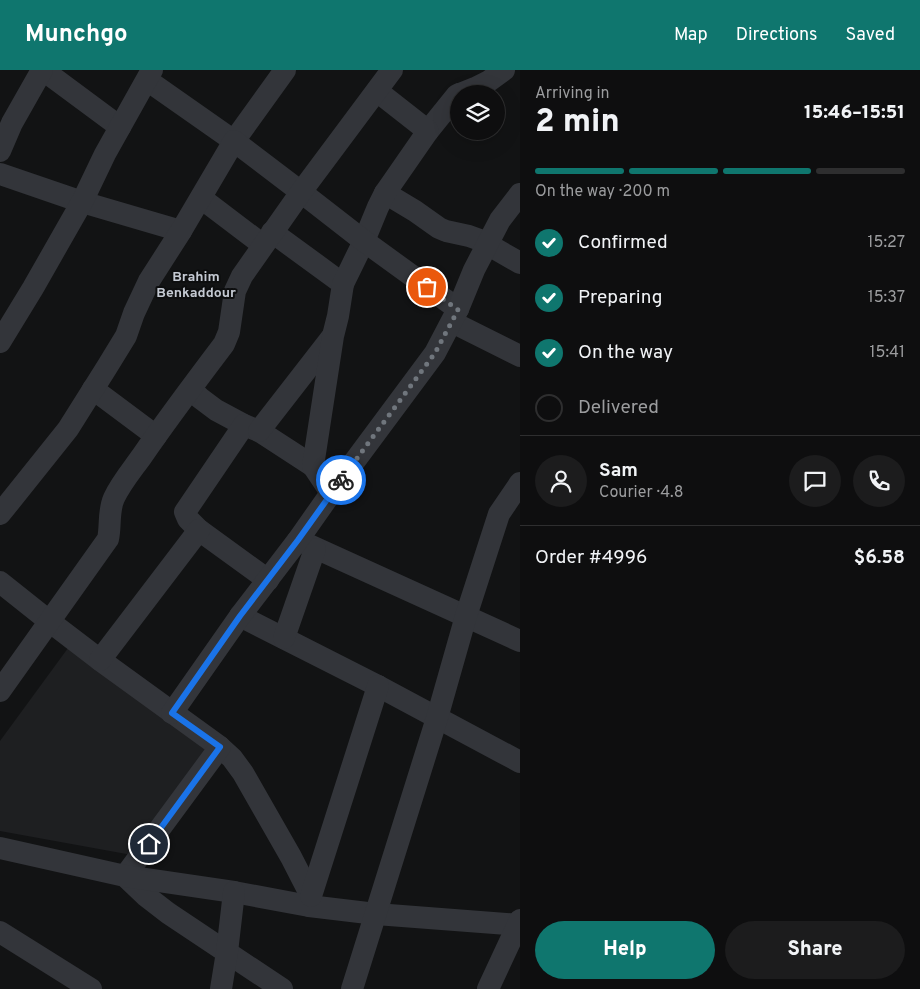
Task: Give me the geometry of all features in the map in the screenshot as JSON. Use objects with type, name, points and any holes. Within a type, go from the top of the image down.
[{"type":"street","points":[[0,151],[12,123],[43,70],[120,127]]},
{"type":"street","points":[[0,514],[68,429],[94,389],[126,336],[134,313],[150,281],[234,141],[285,70]]},
{"type":"street","points":[[0,691],[108,540],[113,499],[156,436],[224,344],[235,291],[242,276],[392,70]]},
{"type":"street","points":[[480,85],[504,70]]},
{"type":"street","points":[[0,342],[82,202],[105,154],[150,75],[302,192],[455,316],[520,356]]},
{"type":"street","points":[[377,91],[428,131]]},
{"type":"street","points":[[313,466],[343,284],[385,193],[428,131],[450,104]]},
{"type":"street","points":[[0,174],[82,202],[181,232]]},
{"type":"street","points":[[385,193],[446,232],[469,236],[520,263]]},
{"type":"street","points":[[284,638],[307,545],[331,493],[435,353],[455,316],[474,270],[487,245],[510,221],[520,194]]},
{"type":"street","points":[[201,198],[343,284]]},
{"type":"street","points":[[268,580],[198,530],[188,520],[185,512],[252,428],[333,336]]},
{"type":"street","points":[[94,389],[156,436]]},
{"type":"street","points":[[190,389],[216,410],[252,428],[313,466],[331,493]]},
{"type":"street","points":[[352,989],[499,514],[520,483]]},
{"type":"street","points":[[100,660],[198,530]]},
{"type":"street","points":[[307,545],[520,641]]},
{"type":"street","points":[[172,713],[240,616],[268,580],[307,545]]},
{"type":"street","points":[[1,584],[100,660],[220,747],[232,758],[243,772],[292,856],[310,901]]},
{"type":"street","points":[[240,616],[378,686],[520,762]]},
{"type":"street","points":[[310,901],[378,686]]},
{"type":"street","points":[[125,876],[220,747]]},
{"type":"street","points":[[0,848],[125,876],[310,901],[376,914],[519,923],[488,989]]},
{"type":"street","points":[[125,876],[146,896],[282,989]]},
{"type":"street","points":[[220,989],[227,952],[234,892]]},
{"type":"street","points":[[0,932],[91,989]]},
{"type":"shaded area","points":[[71,644],[210,745],[132,855],[0,831],[0,741]]},
{"type":"way so far","points":[[341,480],[435,353],[458,310],[427,287]]},
{"type":"district","name":"Brahim Benkaddour","points":[[196,286]]},
{"type":"route","points":[[149,844],[220,747],[172,713],[240,616],[341,480]]}]
